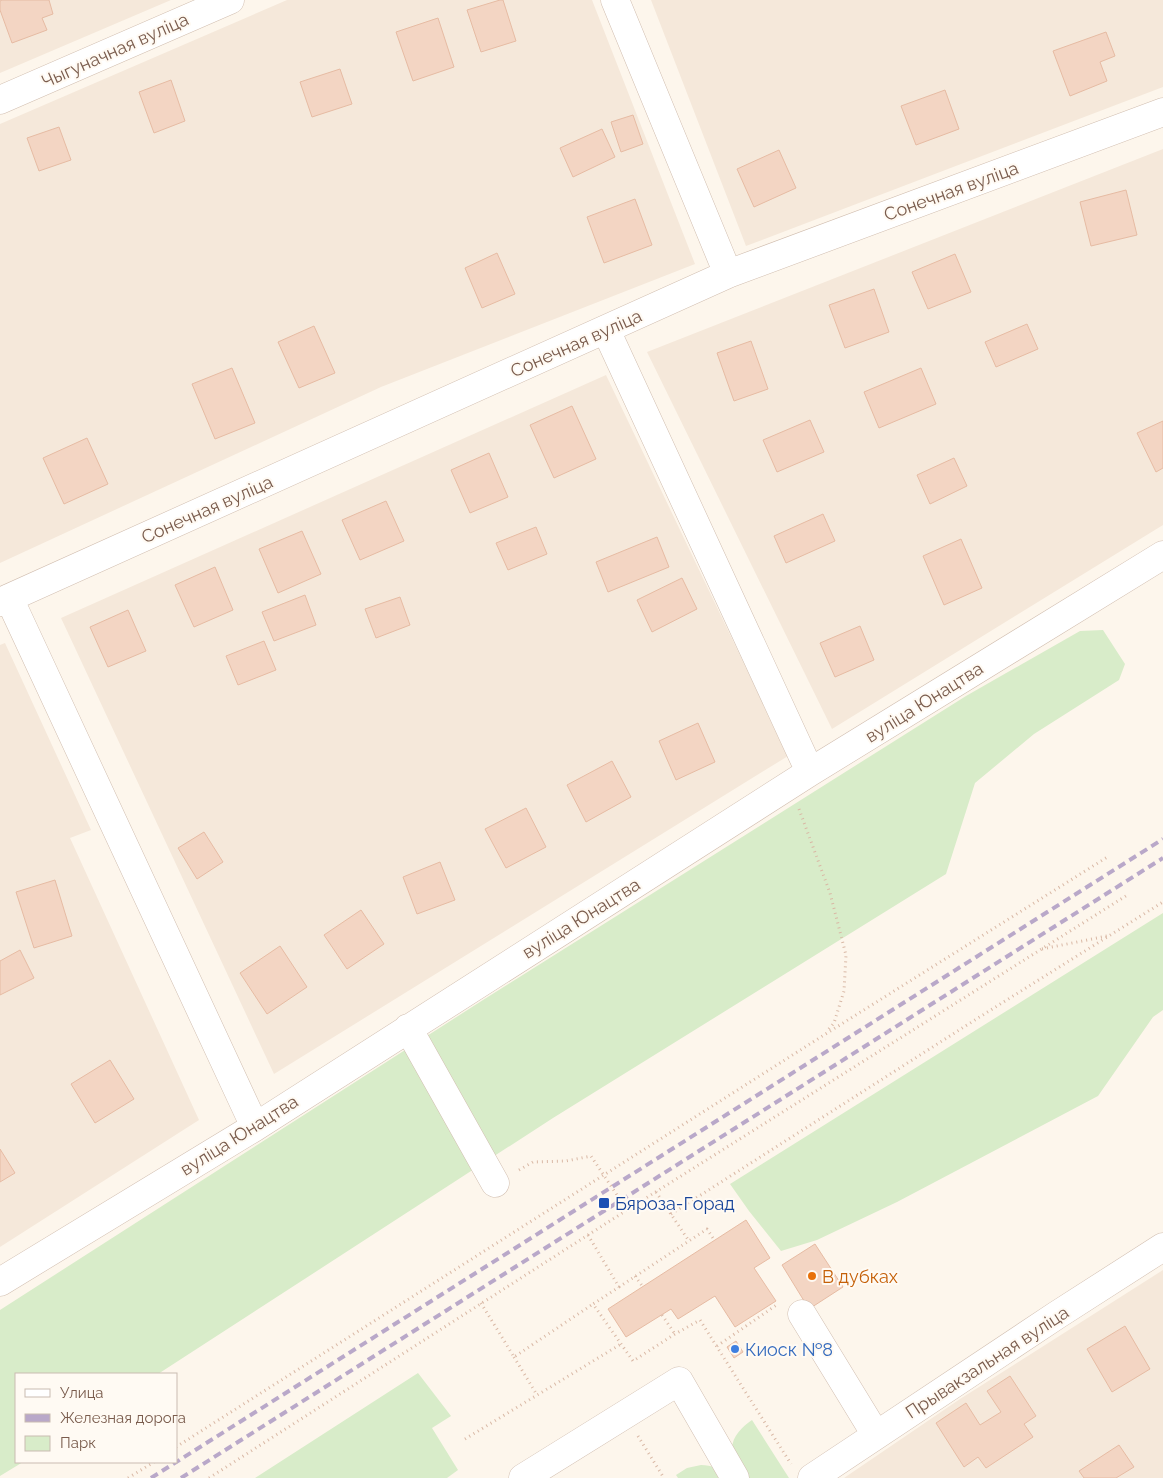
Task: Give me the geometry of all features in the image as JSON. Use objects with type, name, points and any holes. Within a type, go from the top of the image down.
[{"type":"street","name":"Чыгуначная вуліца","points":[[0,100],[230,0]]},
{"type":"street","points":[[615,0],[728,274]]},
{"type":"street","name":"Сонечная вуліца","points":[[5,600],[728,274],[1163,112]]},
{"type":"street","points":[[606,330],[800,779]]},
{"type":"street","name":"вуліца Юнацтва","points":[[0,1282],[255,1127],[800,779],[1163,555]]},
{"type":"street","points":[[5,600],[255,1127]]},
{"type":"street","points":[[408,1028],[495,1183]]},
{"type":"street","name":"Прывакзальная вуліца","points":[[803,1474],[876,1435],[1056,1315],[1163,1247]]},
{"type":"street","points":[[792,1307],[876,1435]]},
{"type":"street","points":[[523,1478],[679,1381],[735,1478]]},
{"type":"path","points":[[800,779],[846,955],[844,990],[834,1022],[824,1035]]},
{"type":"path","points":[[178,1447],[824,1035],[1109,856]]},
{"type":"path","points":[[209,1478],[627,1210],[1130,894]]},
{"type":"path","points":[[671,1214],[1163,902]]},
{"type":"path","points":[[1039,950],[1111,935]]},
{"type":"path","points":[[495,1183],[533,1162],[566,1161],[591,1156],[627,1210]]},
{"type":"path","points":[[656,1192],[689,1241]]},
{"type":"path","points":[[514,1357],[707,1229],[715,1240]]},
{"type":"path","points":[[588,1235],[619,1287]]},
{"type":"path","points":[[635,1276],[643,1287]]},
{"type":"path","points":[[482,1303],[537,1395]]},
{"type":"path","points":[[593,1304],[633,1361],[700,1320],[803,1474]]},
{"type":"path","points":[[717,1346],[792,1307]]},
{"type":"path","points":[[662,1314],[675,1334]]},
{"type":"path","points":[[465,1439],[621,1344]]},
{"type":"path","points":[[625,1414],[664,1478]]},
{"type":"path","points":[[128,1478],[152,1463]]},
{"type":"shaded area","points":[[0,0],[171,0],[0,73]]},
{"type":"shaded area","points":[[287,0],[592,0],[695,264],[381,387],[0,563],[0,124]]},
{"type":"shaded area","points":[[651,0],[1163,0],[1163,87],[746,246]]},
{"type":"shaded area","points":[[1163,149],[1163,525],[832,729],[647,352]]},
{"type":"shaded area","points":[[606,375],[788,756],[274,1074],[61,618]]},
{"type":"shaded area","points":[[5,643],[91,830],[70,838],[199,1120],[0,1247],[0,645]]},
{"type":"shaded area","points":[[1163,1270],[1163,1478],[844,1478],[960,1399]]},
{"type":"green space","points":[[1103,630],[1125,664],[1119,680],[1034,734],[975,783],[946,874],[553,1118],[160,1373],[15,1373],[15,1463],[21,1463],[0,1476],[0,1310],[483,1000],[966,696],[1080,631]]},
{"type":"green space","points":[[1163,913],[1163,1010],[1153,1017],[1098,1096],[897,1202],[817,1240],[781,1251],[730,1184]]},
{"type":"green space","points":[[418,1373],[451,1416],[432,1428],[458,1470],[447,1478],[255,1478]]},
{"type":"green space","points":[[752,1420],[789,1478],[745,1478],[732,1449],[732,1444],[739,1432]]},
{"type":"green space","points":[[701,1465],[715,1468],[725,1478],[678,1478],[676,1475],[687,1468]]},
{"type":"building","points":[[49,0],[53,14],[42,18],[47,30],[12,43],[0,10],[0,1]]},
{"type":"building","points":[[503,0],[516,41],[481,52],[467,10]]},
{"type":"building","points":[[438,18],[454,67],[413,81],[396,32]]},
{"type":"building","points":[[1106,32],[1115,56],[1100,62],[1107,81],[1070,96],[1053,51]]},
{"type":"building","points":[[340,69],[352,104],[312,117],[300,82]]},
{"type":"building","points":[[171,80],[185,121],[154,133],[139,92]]},
{"type":"building","points":[[945,90],[959,129],[916,145],[901,106]]},
{"type":"building","points":[[633,115],[643,144],[621,152],[611,122]]},
{"type":"building","points":[[59,127],[71,160],[39,171],[27,138]]},
{"type":"building","points":[[602,129],[615,157],[573,177],[560,148]]},
{"type":"building","points":[[779,150],[796,188],[754,207],[737,169]]},
{"type":"building","points":[[1126,190],[1137,235],[1091,246],[1080,202]]},
{"type":"building","points":[[635,199],[652,245],[604,263],[587,217]]},
{"type":"building","points":[[497,253],[515,294],[482,308],[465,268]]},
{"type":"building","points":[[955,254],[971,292],[928,309],[912,272]]},
{"type":"building","points":[[874,289],[889,332],[845,348],[829,305]]},
{"type":"building","points":[[1027,324],[1038,349],[996,367],[985,342]]},
{"type":"building","points":[[314,326],[335,373],[299,388],[278,342]]},
{"type":"building","points":[[751,341],[768,389],[734,401],[717,353]]},
{"type":"building","points":[[232,368],[255,423],[215,439],[192,384]]},
{"type":"building","points":[[921,368],[936,404],[879,428],[864,392]]},
{"type":"building","points":[[572,406],[596,459],[554,478],[530,425]]},
{"type":"building","points":[[810,420],[824,452],[777,472],[763,440]]},
{"type":"building","points":[[1163,421],[1163,468],[1156,472],[1137,433]]},
{"type":"building","points":[[87,438],[108,484],[64,504],[43,458]]},
{"type":"building","points":[[489,453],[508,497],[470,513],[451,470]]},
{"type":"building","points":[[954,458],[967,486],[930,504],[917,475]]},
{"type":"building","points":[[386,501],[404,541],[360,560],[342,520]]},
{"type":"building","points":[[823,514],[835,541],[786,563],[774,536]]},
{"type":"building","points":[[536,527],[547,554],[508,570],[496,543]]},
{"type":"building","points":[[302,531],[321,574],[278,593],[259,549]]},
{"type":"building","points":[[657,537],[669,567],[608,592],[596,562]]},
{"type":"building","points":[[961,539],[982,588],[944,605],[923,556]]},
{"type":"building","points":[[215,567],[233,610],[194,627],[175,585]]},
{"type":"building","points":[[682,578],[697,609],[652,632],[637,600]]},
{"type":"building","points":[[305,595],[316,625],[274,641],[262,612]]},
{"type":"building","points":[[400,597],[410,625],[376,638],[365,609]]},
{"type":"building","points":[[128,610],[146,651],[108,667],[90,627]]},
{"type":"building","points":[[860,626],[874,660],[835,677],[820,643]]},
{"type":"building","points":[[264,641],[276,670],[238,685],[226,656]]},
{"type":"building","points":[[698,723],[715,762],[676,780],[659,741]]},
{"type":"building","points":[[612,761],[631,797],[586,822],[567,785]]},
{"type":"building","points":[[526,808],[546,847],[506,868],[485,829]]},
{"type":"building","points":[[204,832],[223,862],[197,879],[178,848]]},
{"type":"building","points":[[440,862],[455,900],[417,914],[403,877]]},
{"type":"building","points":[[55,880],[72,936],[34,948],[16,892]]},
{"type":"building","points":[[361,910],[384,944],[347,969],[324,935]]},
{"type":"building","points":[[280,946],[307,987],[267,1014],[240,973]]},
{"type":"building","points":[[20,950],[34,978],[0,995],[0,961]]},
{"type":"building","points":[[110,1060],[134,1099],[95,1123],[71,1084]]},
{"type":"building","points":[[0,1149],[15,1173],[0,1182]]},
{"type":"building","points":[[746,1220],[770,1258],[754,1268],[776,1301],[735,1327],[715,1296],[678,1319],[671,1309],[626,1337],[608,1309]]},
{"type":"building","name":"В дубках","points":[[815,1244],[843,1287],[809,1309],[782,1265]]},
{"type":"building","points":[[1125,1326],[1150,1369],[1112,1392],[1087,1349]]},
{"type":"building","name":"Киоск №8","points":[[736,1341],[743,1352],[734,1358],[727,1347]]},
{"type":"building","points":[[1010,1376],[1036,1416],[1024,1424],[1033,1437],[986,1468],[978,1457],[964,1467],[936,1423],[966,1403],[980,1425],[1001,1412],[987,1391]]},
{"type":"building","points":[[1119,1445],[1134,1467],[1116,1478],[1084,1478],[1079,1471]]},
{"type":"railway","points":[[178,1461],[1163,839]]},
{"type":"railway","points":[[181,1478],[1163,858]]},
{"type":"railway","points":[[151,1478],[175,1463]]},
{"type":"place","name":"Бяроза-Горад","points":[[604,1203]]},
{"type":"place","name":"В дубках","points":[[812,1276]]},
{"type":"place","name":"Киоск №8","points":[[735,1349]]}]
